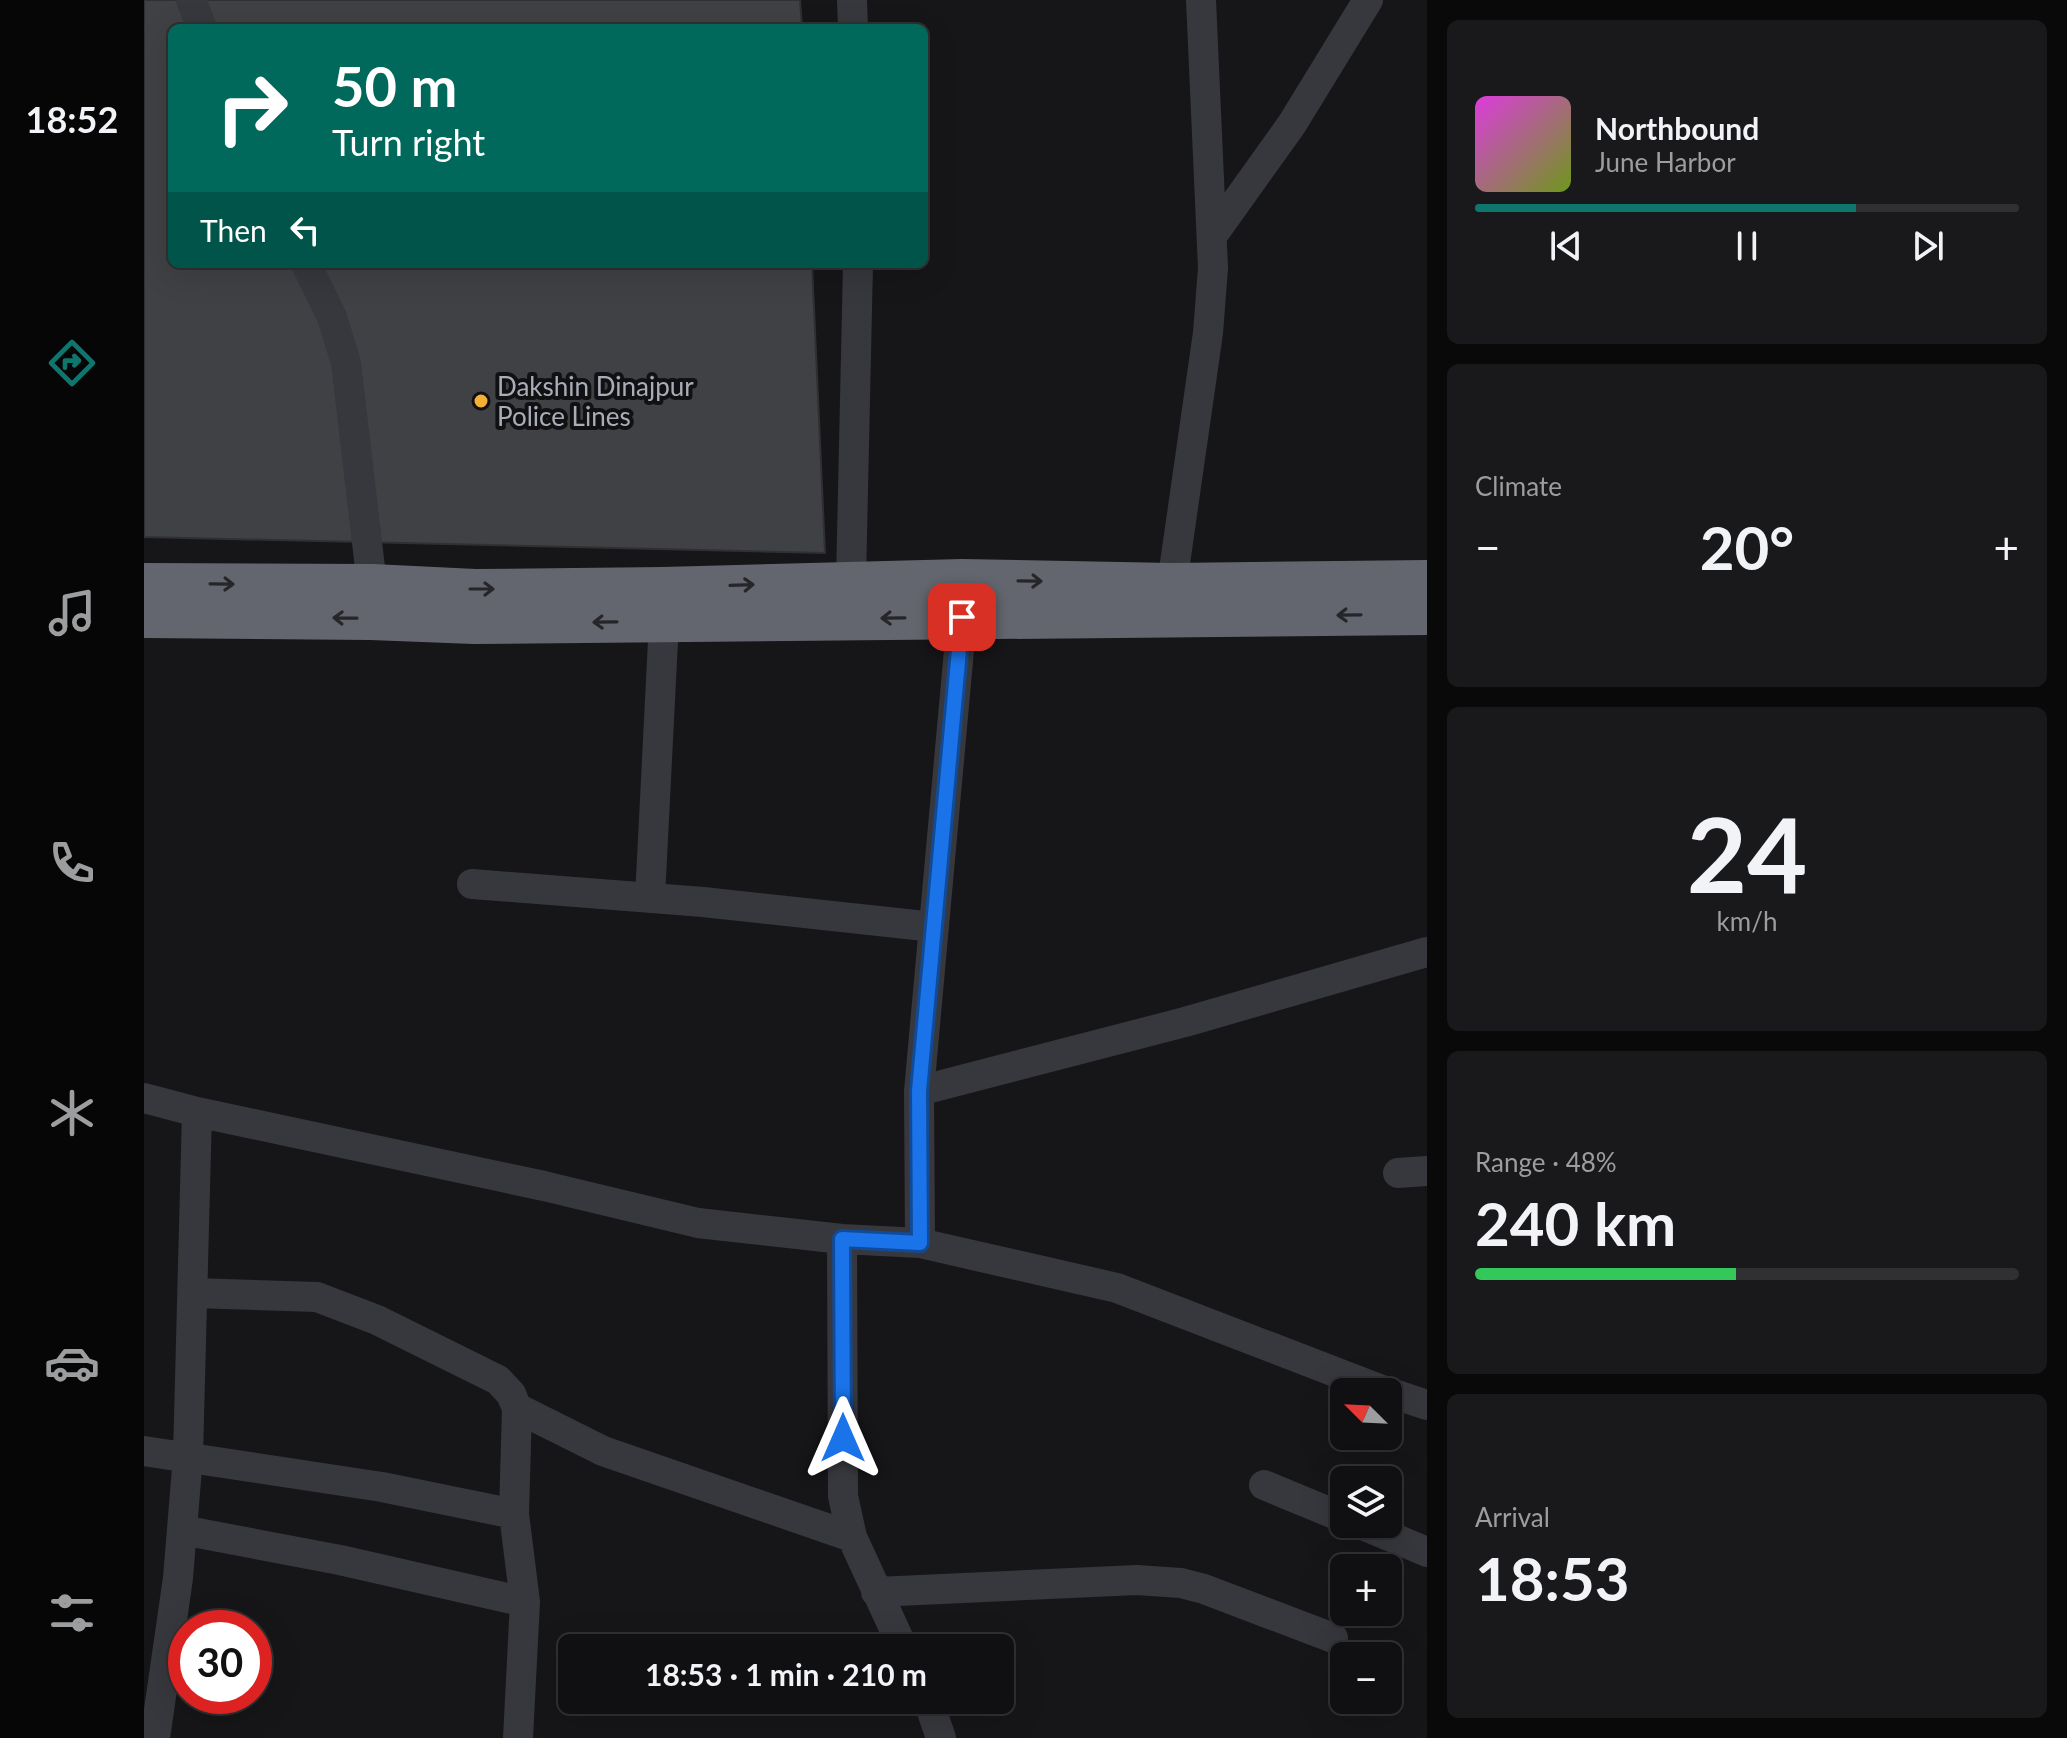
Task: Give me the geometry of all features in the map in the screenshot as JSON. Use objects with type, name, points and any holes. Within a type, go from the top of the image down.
[{"type":"highway","points":[[144,584],[372,585],[475,590],[851,581],[1172,584],[1427,581]]},
{"type":"highway","points":[[144,617],[474,623],[1427,614]]},
{"type":"street","points":[[191,0],[200,24]]},
{"type":"street","points":[[852,0],[853,24]]},
{"type":"street","points":[[1172,584],[1208,333],[1213,268],[1201,0]]},
{"type":"street","points":[[1212,236],[1292,124],[1368,0]]},
{"type":"street","points":[[308,268],[332,317],[346,363],[372,585]]},
{"type":"street","points":[[851,581],[858,268]]},
{"type":"street","points":[[920,1243],[919,1091],[962,617]]},
{"type":"street","points":[[650,898],[664,621]]},
{"type":"street","points":[[472,884],[650,898],[934,927]]},
{"type":"street","points":[[919,1091],[1185,1022],[1427,952]]},
{"type":"street","points":[[144,1098],[698,1223],[842,1239],[920,1243],[1117,1288],[1352,1378]]},
{"type":"street","points":[[151,1735],[178,1578],[188,1456],[197,1112]]},
{"type":"street","points":[[842,1239],[843,1496],[852,1537],[896,1634]]},
{"type":"street","points":[[193,1293],[317,1297],[341,1305],[498,1380],[511,1394],[517,1408],[514,1514],[525,1602],[518,1738]]},
{"type":"street","points":[[1402,1397],[1427,1405]]},
{"type":"street","points":[[517,1408],[603,1451],[852,1537]]},
{"type":"street","points":[[144,1451],[382,1487],[514,1514]]},
{"type":"street","points":[[1264,1485],[1330,1512]]},
{"type":"street","points":[[182,1530],[340,1560],[525,1602]]},
{"type":"street","points":[[1394,1538],[1427,1552]]},
{"type":"street","points":[[876,1592],[1137,1580],[1181,1583],[1333,1638]]},
{"type":"street","points":[[933,1714],[941,1738]]},
{"type":"building","name":"Dakshin Dinajpur Police Lines","points":[[144,0],[800,0],[802,24],[168,24],[168,268],[812,268],[825,553],[144,537]]},
{"type":"place","name":"Dakshin Dinajpur Police Lines","points":[[481,401]]},
{"type":"route","points":[[843,1438],[842,1239],[920,1243],[919,1091],[962,617]]}]
